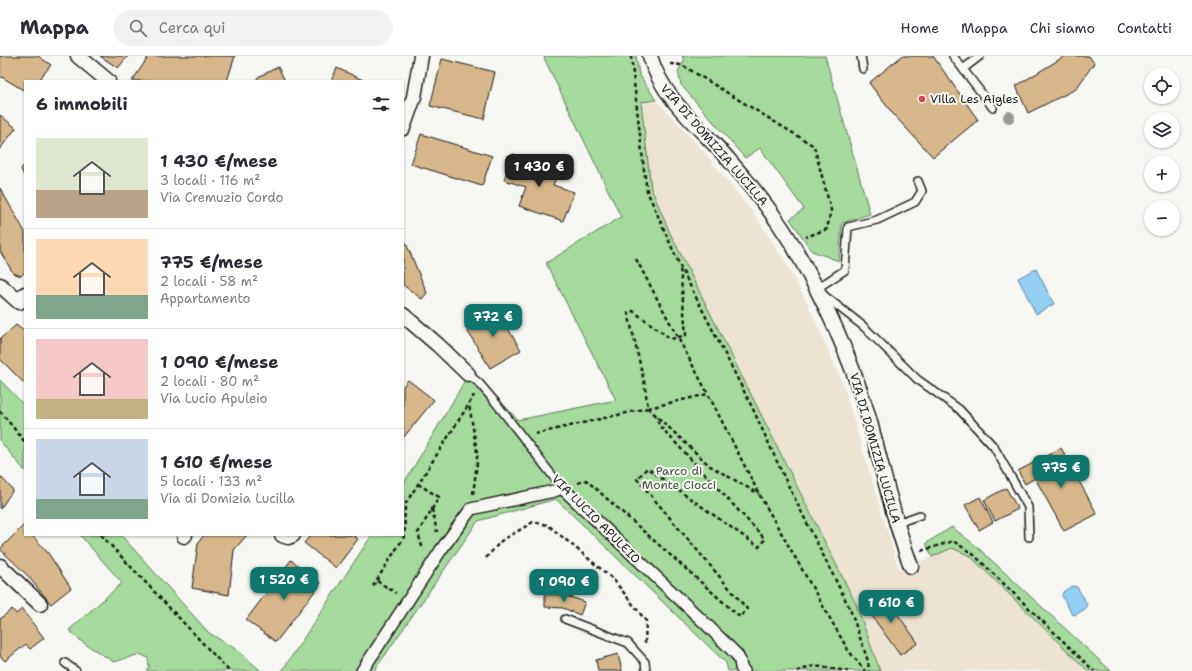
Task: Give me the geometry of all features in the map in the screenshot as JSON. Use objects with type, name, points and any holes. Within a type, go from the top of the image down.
[{"type":"street","points":[[78,56],[107,80]]},
{"type":"street","points":[[404,125],[414,97],[421,56]]},
{"type":"street","name":"VIA DI DOMIZIA LUCILLA","points":[[651,60],[660,82],[666,90],[750,184],[772,214],[791,243],[816,289],[845,350],[864,401],[897,523],[909,561]]},
{"type":"street","points":[[0,284],[22,298]]},
{"type":"street","name":"VIA LUCIO APULEIO","points":[[404,315],[468,374]]},
{"type":"street","points":[[362,671],[441,550],[471,508],[554,491],[562,488]]},
{"type":"street","name":"VIA LUCIO APULEIO","points":[[562,488],[737,655],[742,670]]},
{"type":"street","points":[[0,566],[40,604]]},
{"type":"lane","points":[[861,56],[863,69]]},
{"type":"lane","points":[[953,56],[993,108]]},
{"type":"lane","points":[[963,69],[980,56]]},
{"type":"lane","points":[[918,181],[922,191],[915,202],[877,220],[848,227],[845,270],[816,289],[863,326],[917,379],[959,409],[994,447],[1028,507],[1029,536]]},
{"type":"lane","name":"VIA LUCIO APULEIO","points":[[468,374],[479,383],[562,488]]},
{"type":"lane","points":[[897,523],[920,515]]},
{"type":"lane","points":[[565,619],[628,643],[645,662],[646,671]]},
{"type":"lane","points":[[65,663],[76,671]]},
{"type":"path","points":[[631,56],[647,191],[680,266],[752,407],[788,486],[850,610],[868,661],[869,671]]},
{"type":"path","points":[[651,60],[682,65],[814,146],[831,210],[827,229],[791,243]]},
{"type":"path","points":[[636,259],[759,494],[848,650],[865,671]]},
{"type":"path","points":[[680,266],[686,335],[671,339],[632,311],[628,313],[644,381],[648,408],[710,466],[759,494]]},
{"type":"path","points":[[373,586],[404,537],[406,529],[404,510],[406,502],[469,404],[479,383]]},
{"type":"path","points":[[523,438],[532,434],[708,394]]},
{"type":"path","points":[[469,404],[477,452],[471,508]]},
{"type":"path","points":[[0,411],[24,441]]},
{"type":"path","points":[[562,488],[586,480],[740,617],[747,609],[636,479],[647,468],[759,547],[765,539],[659,425],[656,416]]},
{"type":"path","points":[[418,484],[440,497],[418,533],[423,550],[419,557]]},
{"type":"path","points":[[486,558],[500,541],[533,522],[548,525],[614,579],[646,621],[645,662]]},
{"type":"path","points":[[102,536],[229,671]]},
{"type":"path","points":[[909,561],[953,541],[973,554],[1094,671]]},
{"type":"path","points":[[377,581],[396,594],[400,588]]},
{"type":"path","points":[[797,671],[814,666],[848,671]]},
{"type":"shaded area","points":[[656,100],[704,152],[755,215],[783,258],[808,304],[843,384],[899,570],[952,548],[970,556],[1088,671],[880,671],[856,604],[765,426],[656,202],[651,188],[641,101]]},
{"type":"green space","name":"Parco di Monte Ciocci","points":[[544,56],[636,56],[639,74],[656,100],[641,102],[651,188],[670,233],[856,604],[880,671],[728,671],[726,663],[556,499],[478,521],[374,671],[282,671],[371,536],[404,536],[404,483],[459,391],[468,374],[468,366],[518,420],[616,400],[546,263],[621,217]]},
{"type":"green space","points":[[682,56],[825,56],[870,214],[842,223],[839,261],[812,251],[790,219],[804,209],[760,148],[745,158],[681,85],[678,71],[684,61]]},
{"type":"green space","points":[[0,380],[24,405],[24,470],[0,441]]},
{"type":"green space","points":[[952,527],[976,546],[1111,671],[1088,671],[970,556],[952,548],[932,557],[926,543]]},
{"type":"green space","points":[[81,536],[122,536],[209,633],[237,650],[261,671],[147,671],[149,667],[148,658],[140,654],[114,662],[82,642],[69,630],[122,583]]},
{"type":"water","points":[[1036,269],[1054,304],[1036,314],[1018,278]]},
{"type":"water","points":[[1072,586],[1077,587],[1087,604],[1085,609],[1075,615],[1072,614],[1062,596],[1063,592]]},
{"type":"building","points":[[0,56],[38,56],[51,65],[39,80],[24,80],[24,90],[0,76]]},
{"type":"building","points":[[100,56],[128,56],[118,68]]},
{"type":"building","points":[[149,56],[235,56],[227,80],[133,80]]},
{"type":"building","name":"Villa Les Aigles","points":[[902,56],[933,56],[978,120],[933,157],[893,114],[869,83]]},
{"type":"building","points":[[1065,56],[1089,56],[1094,63],[1076,89],[1028,113],[1016,86]]},
{"type":"building","points":[[442,59],[495,72],[484,119],[430,106]]},
{"type":"building","points":[[278,67],[284,80],[256,80],[258,77]]},
{"type":"building","points":[[337,68],[363,80],[331,80]]},
{"type":"building","points":[[0,115],[16,128],[0,149]]},
{"type":"building","points":[[421,134],[492,156],[482,186],[411,164]]},
{"type":"building","points":[[513,154],[559,170],[553,185],[574,192],[563,221],[519,206],[526,187],[504,180]]},
{"type":"building","points":[[24,165],[24,176],[21,169]]},
{"type":"building","points":[[0,188],[24,230],[24,273],[21,276],[13,273],[0,251]]},
{"type":"building","points":[[404,238],[427,293],[422,299],[404,286]]},
{"type":"building","points":[[496,309],[521,350],[490,368],[465,327]]},
{"type":"building","points":[[16,325],[24,331],[24,383],[0,359],[0,339]]},
{"type":"building","points":[[408,380],[434,400],[404,437],[404,385]]},
{"type":"building","points":[[1061,448],[1097,514],[1064,531],[1035,478],[1025,484],[1018,471]]},
{"type":"building","points":[[0,476],[13,490],[0,509]]},
{"type":"building","points":[[1006,488],[1018,509],[995,521],[984,500]]},
{"type":"building","points":[[980,497],[993,522],[979,530],[965,505]]},
{"type":"building","points":[[24,525],[24,536],[33,536],[48,553],[71,588],[51,604],[27,575],[0,549]]},
{"type":"building","points":[[203,536],[246,536],[234,550],[229,595],[192,588],[198,543]]},
{"type":"building","points":[[310,536],[356,536],[355,537],[358,539],[336,568],[304,543]]},
{"type":"building","points":[[291,560],[321,583],[276,642],[246,620]]},
{"type":"building","points":[[882,592],[918,643],[900,655],[864,605]]},
{"type":"building","points":[[545,594],[564,595],[585,602],[580,615],[563,608],[545,607]]},
{"type":"building","points":[[12,609],[16,614],[22,609],[44,638],[30,649],[26,644],[5,661],[0,656],[0,619]]},
{"type":"building","points":[[618,654],[622,671],[598,671],[596,660]]},
{"type":"place","name":"Villa Les Aigles","points":[[922,99]]}]
